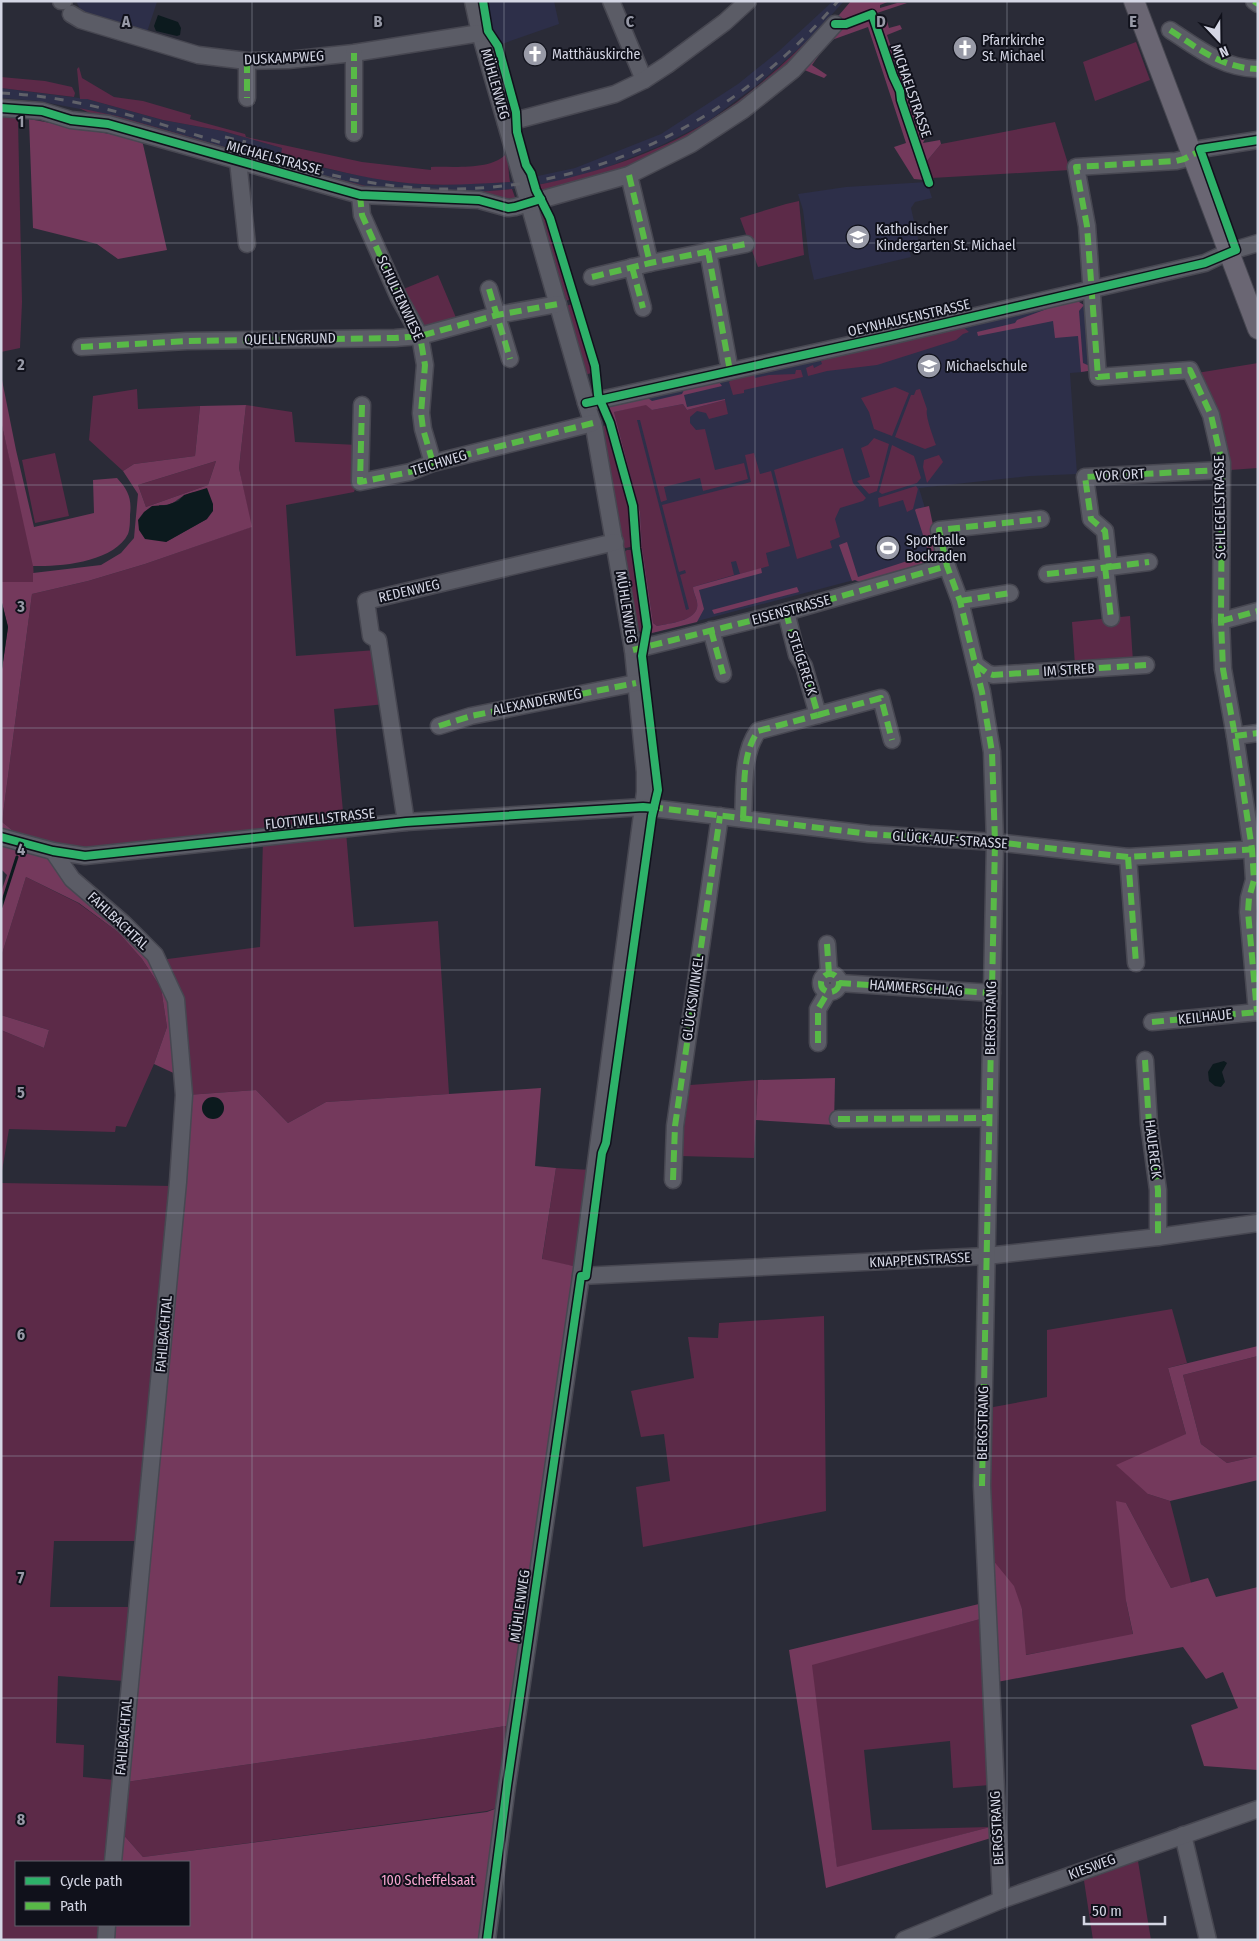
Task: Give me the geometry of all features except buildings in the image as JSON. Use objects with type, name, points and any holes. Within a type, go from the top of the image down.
[{"type":"main road","points":[[1134,1],[1258,329]]},
{"type":"street","name":"MÜHLENWEG","points":[[473,1],[480,33],[593,423],[633,650],[645,772],[644,807],[581,1276],[508,1776],[487,1940]]},
{"type":"street","points":[[611,1],[644,80]]},
{"type":"street","points":[[506,123],[615,94],[644,80],[724,22],[748,1]]},
{"type":"street","points":[[1254,1],[1258,4]]},
{"type":"street","name":"DUSKAMPWEG","points":[[65,5],[81,20],[198,55],[247,61],[288,60],[354,53],[480,33]]},
{"type":"street","name":"MICHAELSTRASSE","points":[[1,108],[42,111],[71,120],[108,124],[360,195],[479,200],[508,208],[629,175],[691,144],[743,110],[793,70],[835,24]]},
{"type":"street","points":[[1170,30],[1212,58],[1242,69],[1258,69]]},
{"type":"street","points":[[354,53],[354,133]]},
{"type":"street","points":[[247,61],[247,98]]},
{"type":"street","points":[[1092,288],[1087,226],[1076,167],[1176,161],[1200,149],[1258,140]]},
{"type":"street","name":"MICHAELSTRASSE","points":[[238,161],[247,244]]},
{"type":"street","points":[[629,175],[650,263]]},
{"type":"street","name":"SCHULTENWIESE","points":[[360,195],[362,215],[398,298],[420,336],[425,365],[421,413],[422,429],[434,463]]},
{"type":"street","name":"OEYNHAUSENSTRASSE","points":[[586,403],[1205,263],[1228,252],[1258,243]]},
{"type":"street","points":[[592,277],[650,263],[746,244]]},
{"type":"street","points":[[708,251],[730,371]]},
{"type":"street","points":[[632,267],[643,308]]},
{"type":"street","name":"SCHLEGELSTRASSE","points":[[1092,288],[1098,377],[1190,370],[1211,415],[1222,463],[1221,621],[1223,669],[1255,849]]},
{"type":"street","points":[[489,289],[510,359]]},
{"type":"street","name":"QUELLENGRUND","points":[[81,347],[187,341],[420,336],[497,316],[558,304]]},
{"type":"street","name":"TEICHWEG","points":[[362,405],[360,482],[410,472],[434,463],[593,423]]},
{"type":"street","name":"VOR ORT","points":[[1107,567],[1105,531],[1091,520],[1085,477],[1222,470]]},
{"type":"street","points":[[995,842],[992,752],[982,692],[960,601],[947,566],[939,530],[1041,519]]},
{"type":"street","name":"REDENWEG","points":[[406,822],[378,640],[371,636],[366,600],[615,542]]},
{"type":"street","points":[[1047,574],[1149,562]]},
{"type":"street","name":"EISENSTRASSE","points":[[633,650],[786,612],[947,566]]},
{"type":"street","points":[[1107,567],[1112,618]]},
{"type":"street","points":[[960,601],[1010,593]]},
{"type":"street","points":[[1221,621],[1258,611]]},
{"type":"street","name":"STEIGERECK","points":[[786,612],[797,655],[804,666],[818,715]]},
{"type":"street","points":[[711,630],[723,674]]},
{"type":"street","points":[[976,665],[993,675],[988,679],[982,692]]},
{"type":"street","name":"IM STREB","points":[[993,675],[1146,665]]},
{"type":"street","name":"ALEXANDERWEG","points":[[439,726],[471,716],[636,683]]},
{"type":"street","name":"STEIGERECK","points":[[743,818],[746,766],[752,739],[758,731],[881,698],[892,740]]},
{"type":"street","points":[[1235,736],[1258,733]]},
{"type":"street","name":"FLOTTWELLSTRASSE","points":[[1,837],[53,852],[85,856],[406,822],[644,807]]},
{"type":"street","name":"GLÜCK-AUF-STRASSE","points":[[644,807],[869,834],[995,842],[1128,857],[1255,849]]},
{"type":"street","name":"GLÜCKSWINKEL","points":[[672,1180],[675,1126],[720,816]]},
{"type":"street","name":"BERGSTRANG","points":[[995,842],[982,1486],[1001,1900]]},
{"type":"street","name":"KEILHAUE","points":[[1152,1022],[1257,1012],[1248,912],[1249,898],[1254,880],[1255,849]]},
{"type":"street","name":"FAHLBACHTAL","points":[[53,852],[72,879],[123,923],[155,955],[176,1000],[184,1095],[178,1182],[113,1861]]},
{"type":"street","points":[[1128,857],[1136,963]]},
{"type":"street","points":[[818,1043],[818,1009],[832,983],[828,944]]},
{"type":"street","name":"HAMMERSCHLAG","points":[[832,983],[992,993]]},
{"type":"street","name":"HAUERECK","points":[[1145,1060],[1149,1124],[1158,1190],[1158,1237]]},
{"type":"street","points":[[838,1119],[989,1118]]},
{"type":"street","name":"KNAPPENSTRASSE","points":[[581,1276],[987,1256],[1158,1237],[1258,1223]]},
{"type":"street","name":"KIESWEG","points":[[1001,1900],[1258,1809]]},
{"type":"street","points":[[1183,1835],[1208,1940]]},
{"type":"street","points":[[904,1940],[1001,1900]]},
{"type":"street","points":[[106,1940],[107,1926]]},
{"type":"shaded area","points":[[76,1],[157,2],[147,32],[81,11]]},
{"type":"shaded area","points":[[485,1],[554,1],[559,24],[499,45],[492,34],[486,15]]},
{"type":"shaded area","points":[[833,1],[844,1],[810,39],[757,85],[706,123],[662,145],[603,169],[559,181],[512,189],[466,193],[374,188],[318,174],[117,116],[38,101],[1,98],[1,88],[87,99],[163,120],[223,131],[282,148],[295,158],[296,162],[398,182],[434,185],[510,182],[575,168],[661,134],[738,84],[779,51]]},
{"type":"shaded area","points":[[158,15],[178,22],[181,28],[180,35],[156,31],[154,26]]},
{"type":"shaded area","points":[[826,22],[757,97],[638,167],[539,192],[537,185],[581,175],[625,161],[667,144],[707,122],[770,76]]},
{"type":"shaded area","points":[[1136,42],[1150,80],[1095,101],[1083,62]]},
{"type":"shaded area","points":[[79,67],[82,78],[114,97],[143,101],[191,115],[190,119],[245,134],[246,137],[362,162],[431,170],[431,167],[461,167],[492,163],[507,153],[510,182],[454,185],[412,184],[360,176],[296,161],[295,158],[281,155],[282,148],[223,131],[163,120],[87,99],[80,99],[77,69]]},
{"type":"shaded area","points":[[1,77],[45,81],[72,87],[75,93],[74,97],[1,88]]},
{"type":"shaded area","points":[[79,108],[117,116],[318,174],[374,188],[466,193],[512,189],[516,200],[373,191],[94,115]]},
{"type":"shaded area","points":[[1,113],[12,114],[18,121],[22,302],[20,348],[1,352]]},
{"type":"shaded area","points":[[1055,122],[1070,170],[932,178],[926,162],[941,144]]},
{"type":"shaded area","points":[[927,182],[932,198],[915,202],[911,208],[918,239],[909,249],[911,257],[814,280],[809,258],[803,210],[798,194],[846,187]]},
{"type":"shaded area","points":[[799,201],[804,255],[758,267],[740,218]]},
{"type":"shaded area","points":[[544,209],[572,298],[564,302],[541,216]]},
{"type":"shaded area","points":[[438,275],[457,320],[435,325],[422,324],[401,290]]},
{"type":"shaded area","points":[[1072,302],[1079,302],[1085,306],[1090,368],[1084,372],[1070,373],[1077,474],[1030,476],[919,488],[940,558],[858,582],[854,580],[652,633],[637,508],[609,407]]},
{"type":"shaded area","points":[[572,304],[575,306],[593,365],[594,372],[585,375],[566,306]]},
{"type":"shaded area","points":[[963,327],[969,332],[956,340],[877,365],[827,371],[808,376],[806,368],[813,365],[814,368],[822,364],[821,361],[838,355]]},
{"type":"shaded area","points":[[1258,363],[1258,468],[1230,470],[1217,413],[1197,373]]},
{"type":"shaded area","points":[[796,370],[801,370],[803,377],[744,390],[744,393],[733,395],[729,382],[754,374],[755,378],[769,375],[795,374]]},
{"type":"shaded area","points":[[895,387],[909,393],[892,436],[874,429],[869,412],[861,398]]},
{"type":"shaded area","points":[[137,389],[138,409],[200,406],[195,456],[134,464],[123,471],[89,440],[93,396]]},
{"type":"shaded area","points":[[920,389],[936,445],[925,449],[895,437],[911,395],[914,395],[916,390]]},
{"type":"shaded area","points":[[725,400],[728,414],[709,419],[706,413],[697,411],[690,417],[690,423],[696,430],[705,429],[715,470],[744,463],[748,479],[703,491],[700,478],[664,487],[667,500],[661,502],[640,420],[637,420],[686,610],[689,609],[680,575],[686,573],[685,570],[679,572],[662,505],[751,482],[745,455],[754,453],[760,474],[771,471],[790,546],[766,553],[769,566],[740,574],[736,561],[731,562],[734,575],[693,587],[697,602],[697,608],[694,613],[683,620],[657,626],[653,623],[642,547],[640,512],[614,412],[646,404],[652,410],[683,404],[687,410]]},
{"type":"shaded area","points":[[246,405],[292,412],[295,442],[358,445],[357,483],[354,492],[286,505],[296,656],[376,650],[386,704],[334,709],[344,823],[99,851],[22,838],[2,822],[32,594],[88,581],[145,564],[251,527],[239,468]]},
{"type":"shaded area","points":[[609,407],[637,508],[639,545],[652,633],[650,634],[637,543],[635,510],[607,408]]},
{"type":"shaded area","points":[[1,421],[33,561],[34,582],[1,582]]},
{"type":"shaded area","points":[[610,426],[631,505],[634,546],[626,548],[623,547],[602,427]]},
{"type":"shaded area","points":[[874,438],[889,444],[877,491],[869,494],[857,481],[870,477],[861,448],[868,445]]},
{"type":"shaded area","points":[[892,445],[914,456],[921,478],[917,483],[882,494],[879,492]]},
{"type":"shaded area","points":[[843,448],[853,483],[866,498],[863,501],[840,508],[835,519],[840,537],[830,541],[832,548],[797,559],[774,470]]},
{"type":"shaded area","points":[[55,453],[69,516],[35,523],[22,460]]},
{"type":"shaded area","points":[[939,455],[943,462],[927,483],[923,467],[924,460]]},
{"type":"shaded area","points":[[216,461],[208,485],[146,507],[138,485]]},
{"type":"shaded area","points":[[916,486],[918,489],[913,509],[907,512],[903,500],[879,507],[878,498]]},
{"type":"shaded area","points":[[207,488],[213,504],[213,511],[207,519],[166,542],[145,539],[139,530],[138,520],[144,512],[152,506],[167,505],[178,501],[184,495]]},
{"type":"shaded area","points":[[627,550],[634,550],[645,628],[643,634],[635,627],[623,553]]},
{"type":"shaded area","points":[[1,599],[8,627],[1,676]]},
{"type":"shaded area","points":[[1130,616],[1133,662],[1075,665],[1072,622]]},
{"type":"shaded area","points":[[346,832],[354,927],[438,921],[449,1094],[326,1102],[288,1123],[256,1090],[187,1095],[160,960],[260,947],[263,840]]},
{"type":"shaded area","points":[[26,877],[78,903],[118,932],[142,959],[161,988],[167,1027],[154,1064],[126,1127],[116,1126],[115,1132],[9,1129],[1,1177],[1,1030],[44,1048],[49,1030],[1,1015],[1,957]]},
{"type":"shaded area","points":[[1224,1061],[1227,1063],[1222,1072],[1225,1082],[1221,1087],[1215,1086],[1209,1081],[1208,1072],[1213,1064]]},
{"type":"shaded area","points":[[758,1080],[754,1158],[680,1156],[690,1085]]},
{"type":"shaded area","points":[[213,1097],[221,1100],[224,1108],[221,1116],[213,1119],[205,1116],[202,1108],[205,1100]]},
{"type":"shaded area","points":[[556,1168],[592,1170],[578,1267],[542,1260]]},
{"type":"shaded area","points":[[1,1183],[173,1186],[143,1497],[135,1541],[54,1541],[50,1607],[130,1607],[124,1681],[58,1676],[56,1743],[84,1745],[83,1777],[115,1780],[108,1861],[15,1861],[15,1926],[102,1926],[101,1940],[1,1940]]},
{"type":"shaded area","points":[[1172,1309],[1187,1363],[1168,1368],[1186,1434],[1148,1494],[1170,1501],[1191,1583],[1171,1588],[1126,1503],[1126,1601],[1133,1635],[1025,1655],[1022,1609],[992,1559],[985,1485],[988,1408],[1047,1397],[1047,1330]]},
{"type":"shaded area","points":[[824,1316],[826,1511],[643,1547],[636,1487],[670,1481],[664,1434],[641,1437],[631,1391],[694,1378],[688,1337],[718,1338],[719,1323]]},
{"type":"shaded area","points":[[1258,1356],[1258,1456],[1227,1463],[1201,1444],[1183,1375]]},
{"type":"shaded area","points":[[984,1618],[990,1785],[953,1788],[950,1741],[864,1750],[872,1830],[990,1827],[837,1868],[811,1664]]},
{"type":"shaded area","points":[[512,1725],[500,1807],[487,1811],[143,1857],[121,1832],[126,1782]]},
{"type":"shaded area","points":[[1137,1855],[1151,1940],[1093,1940],[1083,1874]]},
{"type":"green space","points":[[851,1],[890,1],[880,5],[880,8],[897,3],[907,3],[874,14],[873,11],[843,22],[834,21]]},
{"type":"green space","points":[[868,18],[872,20],[925,180],[914,179],[894,147],[906,143],[868,27],[829,41],[812,65],[827,75],[824,78],[802,69],[832,31]]},
{"type":"green space","points":[[887,21],[889,28],[900,25],[902,29],[887,35],[890,44],[895,50],[914,114],[920,118],[925,139],[923,143],[940,140],[941,144],[926,162],[934,180],[929,181],[898,80],[895,77],[877,24]]},
{"type":"green space","points":[[29,119],[142,140],[167,250],[118,259],[97,244],[33,228]]},
{"type":"green space","points":[[1079,302],[1084,305],[1079,311],[1083,363],[1092,367],[1088,371],[1081,372],[1078,336],[1055,338],[1053,321],[978,336],[977,332],[1015,323],[1017,320],[1055,306]]},
{"type":"green space","points":[[1,375],[34,527],[94,513],[93,480],[117,478],[124,486],[130,499],[130,525],[128,534],[111,551],[99,557],[71,564],[33,566],[1,421]]},
{"type":"green space","points":[[719,382],[722,386],[684,395],[687,407],[725,400],[687,410],[683,404],[652,410],[646,405],[614,412],[640,512],[642,547],[653,623],[657,626],[690,617],[697,608],[693,587],[761,568],[762,573],[699,590],[704,609],[697,622],[652,633],[639,545],[637,508],[609,407],[648,398],[652,401],[682,394],[684,390]]},
{"type":"green space","points":[[246,405],[239,468],[252,527],[145,564],[88,581],[32,594],[2,822],[22,838],[1,833],[1,676],[8,627],[1,599],[1,582],[33,582],[33,573],[101,565],[121,553],[134,538],[138,494],[123,471],[134,464],[195,456],[200,406]],"holes":[[[216,461],[208,485],[146,507],[138,485]],[[202,491],[207,519],[166,542],[159,505],[172,503],[188,494]]]},
{"type":"green space","points":[[929,506],[940,558],[938,562],[862,583],[855,580],[852,581],[839,545],[847,542],[858,577],[929,554],[915,510]]},
{"type":"green space","points":[[797,587],[799,592],[714,614],[712,610]]},
{"type":"green space","points":[[1,840],[50,853],[152,957],[172,997],[180,1076],[154,1064],[167,1027],[161,988],[142,959],[118,932],[79,903],[26,877],[1,957],[1,892],[7,875],[1,869]]},
{"type":"green space","points":[[1,1015],[49,1030],[44,1048],[1,1030]]},
{"type":"green space","points":[[835,1078],[834,1125],[756,1120],[758,1080]]},
{"type":"green space","points":[[541,1088],[535,1166],[556,1168],[542,1259],[578,1267],[512,1725],[126,1782],[187,1095],[256,1090],[288,1123],[326,1102]]},
{"type":"green space","points":[[1258,1346],[1258,1356],[1183,1375],[1201,1444],[1227,1463],[1258,1456],[1258,1480],[1170,1501],[1148,1494],[1116,1465],[1186,1434],[1168,1368]]},
{"type":"green space","points":[[1116,1501],[1126,1503],[1171,1588],[1208,1578],[1216,1597],[1258,1587],[1258,1770],[1204,1766],[1191,1725],[1238,1708],[1223,1672],[1206,1679],[1183,1647],[997,1682],[992,1559],[1014,1586],[1022,1609],[1026,1655],[1133,1634],[1126,1601]]},
{"type":"green space","points":[[983,1603],[984,1618],[812,1665],[837,1867],[990,1827],[991,1838],[826,1888],[789,1650]]},
{"type":"green space","name":"100 Scheffelsaat","points":[[500,1807],[481,1940],[109,1940],[111,1926],[190,1926],[190,1861],[117,1861],[121,1832],[143,1857],[487,1812]]},
{"type":"waterway","points":[[1,907],[17,857]]},
{"type":"railway","points":[[1,93],[37,96],[107,109],[245,150],[356,180],[434,189],[501,186],[565,175],[626,155],[685,127],[740,92],[792,50],[838,1]]},
{"type":"railway","points":[[225,137],[246,142]]},
{"type":"marked path","points":[[1254,1],[1258,4]]},
{"type":"marked path","points":[[1170,30],[1222,61],[1245,68],[1258,69]]},
{"type":"marked path","points":[[354,53],[354,133]]},
{"type":"marked path","points":[[247,61],[247,98]]},
{"type":"marked path","points":[[1204,149],[1176,161],[1076,167],[1087,226],[1098,377],[1190,370],[1211,415],[1222,463],[1221,621],[1223,669],[1252,849],[1254,880],[1249,898],[1248,912],[1257,1012]]},
{"type":"marked path","points":[[629,175],[650,263]]},
{"type":"marked path","points":[[360,195],[362,215],[399,298],[420,336],[425,365],[421,413],[423,429],[433,463]]},
{"type":"marked path","points":[[592,277],[650,263],[746,244]]},
{"type":"marked path","points":[[708,251],[730,371]]},
{"type":"marked path","points":[[632,267],[643,308]]},
{"type":"marked path","points":[[489,289],[510,359]]},
{"type":"marked path","points":[[81,347],[187,341],[420,336],[497,315],[558,304]]},
{"type":"marked path","points":[[362,405],[360,482],[410,472],[433,463],[593,423]]},
{"type":"marked path","points":[[1047,574],[1109,567],[1105,531],[1091,519],[1085,477],[1222,470]]},
{"type":"marked path","points":[[982,1486],[995,842],[992,752],[982,692],[960,601],[947,566],[939,530],[1041,519]]},
{"type":"marked path","points":[[1109,567],[1149,562]]},
{"type":"marked path","points":[[633,650],[786,612],[947,566]]},
{"type":"marked path","points":[[1105,567],[1111,618]]},
{"type":"marked path","points":[[960,601],[1010,593]]},
{"type":"marked path","points":[[1221,621],[1258,611]]},
{"type":"marked path","points":[[786,612],[797,655],[804,666],[818,715],[881,698],[892,740]]},
{"type":"marked path","points":[[711,630],[723,674]]},
{"type":"marked path","points":[[976,665],[993,675],[1146,665]]},
{"type":"marked path","points":[[439,726],[471,716],[636,683]]},
{"type":"marked path","points":[[743,818],[746,762],[758,731],[818,715]]},
{"type":"marked path","points":[[1235,736],[1258,733]]},
{"type":"marked path","points":[[651,807],[869,834],[995,842],[1128,857],[1258,849]]},
{"type":"marked path","points":[[673,1180],[675,1126],[720,816]]},
{"type":"marked path","points":[[1128,857],[1136,963]]},
{"type":"marked path","points":[[827,944],[829,974]]},
{"type":"marked path","points":[[826,974],[834,974],[839,979],[839,983],[837,990],[826,992],[821,987],[821,979],[826,974]]},
{"type":"marked path","points":[[839,983],[992,993]]},
{"type":"marked path","points":[[818,1043],[818,1009],[828,992]]},
{"type":"marked path","points":[[1152,1022],[1258,1012]]},
{"type":"marked path","points":[[1145,1060],[1149,1124],[1158,1190],[1158,1237]]},
{"type":"marked path","points":[[838,1119],[989,1118]]},
{"type":"cycle path","points":[[483,1],[488,31],[498,46],[516,112],[517,132],[526,165],[550,218],[595,366],[598,395],[610,423],[633,506],[636,548],[647,627],[642,656],[658,790],[652,816],[606,1143],[602,1153],[586,1276],[581,1276],[507,1786],[487,1940]]},
{"type":"cycle path","points":[[835,24],[846,24],[872,14],[900,91],[901,100],[929,183]]},
{"type":"cycle path","points":[[1,108],[42,111],[71,120],[108,124],[360,195],[479,200],[508,208],[541,199]]},
{"type":"cycle path","points":[[586,403],[890,336],[1205,263],[1236,250],[1200,149],[1258,140]]},
{"type":"cycle path","points":[[1,837],[53,851],[85,856],[406,822],[643,807],[654,808]]},
{"type":"place","name":"Pfarrkirche St. Michael","points":[[965,48]]},
{"type":"place","name":"Matthäuskirche","points":[[535,54]]},
{"type":"place","name":"Katholischer Kindergarten St. Michael","points":[[858,237]]},
{"type":"place","name":"Michaelschule","points":[[929,366]]},
{"type":"place","name":"Sporthalle Bockraden","points":[[888,548]]}]
